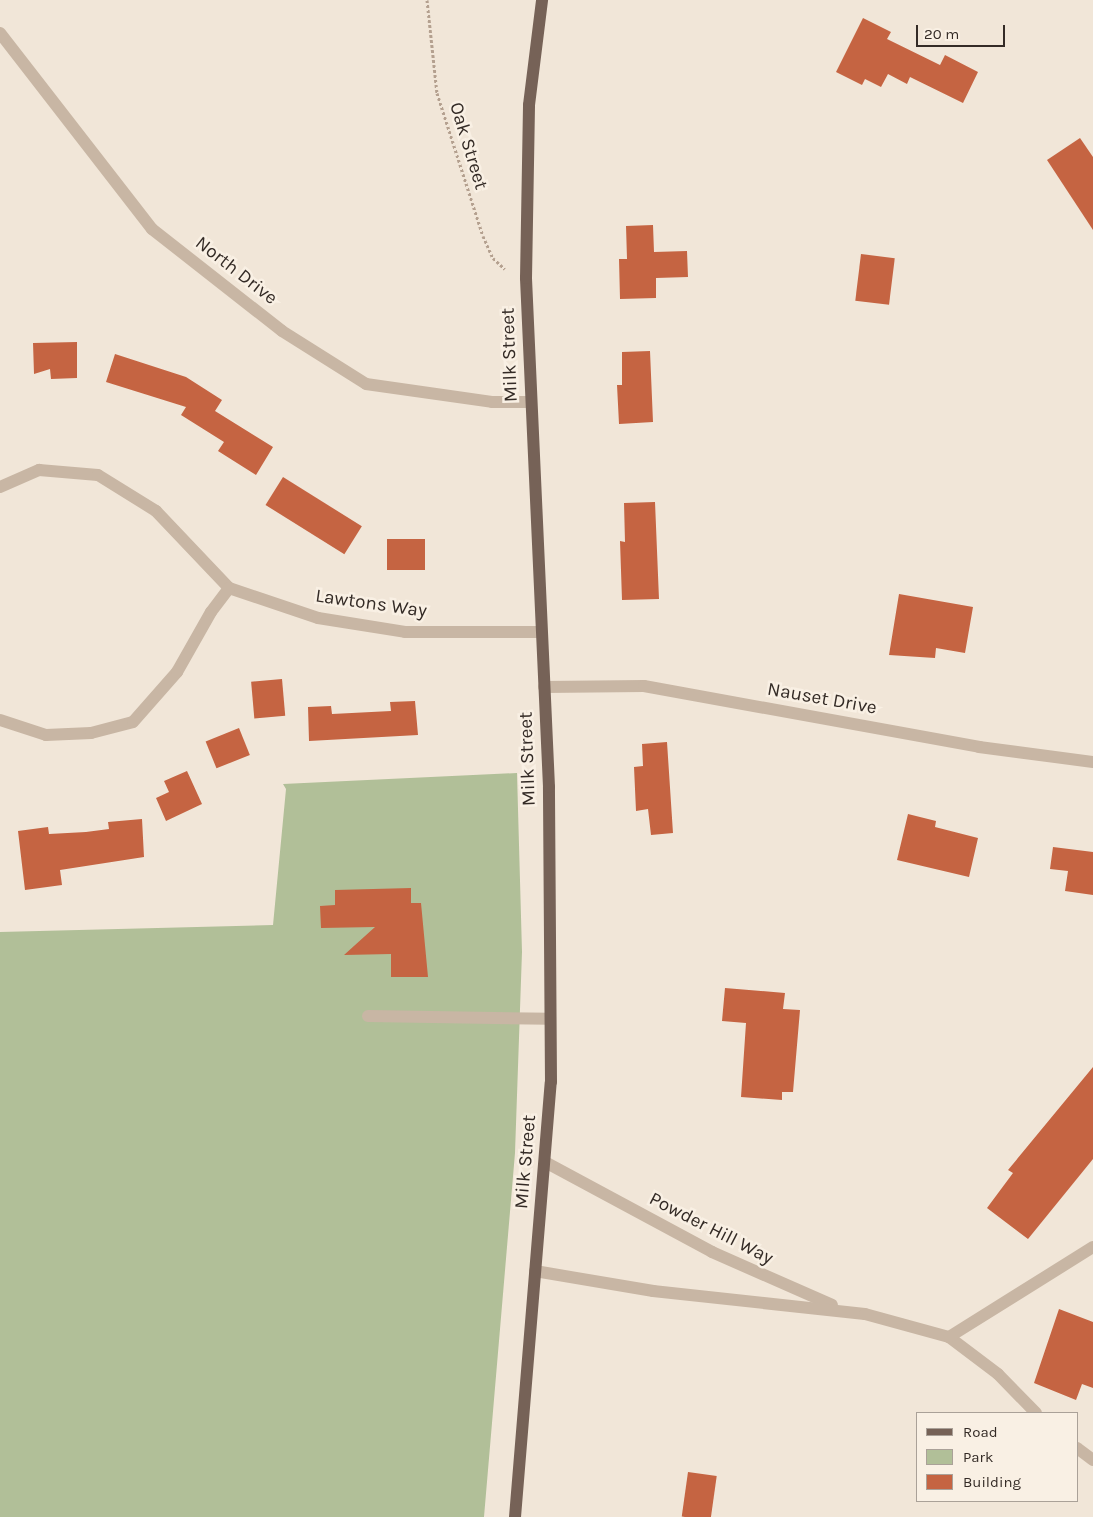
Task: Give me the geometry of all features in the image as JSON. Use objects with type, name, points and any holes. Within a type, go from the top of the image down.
[{"type":"main road","name":"Milk Street","points":[[515,1517],[545,1162],[550,1019],[544,687],[526,278],[530,105],[542,0]]},
{"type":"street","name":"North Drive","points":[[0,33],[152,229],[282,331],[366,384],[492,402],[531,402]]},
{"type":"street","name":"Lawtons Way","points":[[0,487],[40,470],[98,475],[156,511],[229,588],[318,618],[405,632],[541,632]]},
{"type":"street","points":[[0,720],[46,735],[91,733],[133,722],[176,672],[211,612],[229,588]]},
{"type":"street","name":"Nauset Drive","points":[[544,687],[644,686],[979,747],[1093,762]]},
{"type":"street","points":[[368,1016],[550,1019]]},
{"type":"street","name":"Powder Hill Way","points":[[545,1162],[767,1280],[823,1303],[949,1337],[998,1374],[1035,1412]]},
{"type":"street","points":[[949,1337],[1093,1247]]},
{"type":"street","name":"Powder Hill Way","points":[[535,1271],[653,1291],[865,1314]]},
{"type":"street","points":[[1078,1449],[1093,1460]]},
{"type":"path","name":"Oak Street","points":[[427,0],[437,93],[483,236],[493,258],[506,270],[526,278]]},
{"type":"green space","points":[[517,773],[522,952],[515,1153],[484,1517],[0,1517],[0,932],[273,925],[286,789],[283,784]]},
{"type":"building","points":[[863,18],[891,32],[887,39],[940,65],[945,55],[978,72],[963,103],[910,77],[907,84],[888,74],[881,87],[865,79],[862,85],[836,72]]},
{"type":"building","points":[[1080,138],[1093,157],[1093,230],[1047,160]]},
{"type":"building","points":[[653,225],[654,252],[687,251],[688,277],[656,278],[656,298],[620,299],[619,259],[627,259],[626,226]]},
{"type":"building","points":[[861,254],[895,258],[889,305],[855,301]]},
{"type":"building","points":[[77,342],[77,378],[51,379],[50,369],[34,374],[33,343]]},
{"type":"building","points":[[650,351],[653,422],[619,424],[617,385],[622,385],[622,352]]},
{"type":"building","points":[[115,354],[186,377],[222,400],[215,411],[273,447],[256,475],[218,451],[224,442],[181,415],[186,407],[106,382]]},
{"type":"building","points":[[283,477],[362,526],[344,554],[266,505]]},
{"type":"building","points":[[655,502],[659,599],[622,600],[620,541],[625,542],[624,503]]},
{"type":"building","points":[[387,539],[425,539],[425,570],[387,570]]},
{"type":"building","points":[[899,594],[973,607],[965,653],[936,648],[935,658],[889,655]]},
{"type":"building","points":[[282,679],[285,716],[254,719],[251,682]]},
{"type":"building","points":[[415,701],[418,735],[309,741],[308,707],[331,706],[332,714],[391,711],[390,702]]},
{"type":"building","points":[[239,728],[250,755],[216,768],[206,741]]},
{"type":"building","points":[[667,742],[673,833],[651,835],[648,809],[636,811],[634,767],[643,766],[642,744]]},
{"type":"building","points":[[187,771],[202,804],[166,821],[156,798],[169,792],[164,781]]},
{"type":"building","points":[[908,814],[936,821],[935,827],[978,838],[969,877],[897,860]]},
{"type":"building","points":[[142,819],[144,857],[60,870],[62,885],[25,890],[18,831],[48,827],[49,834],[86,832],[109,829],[108,822]]},
{"type":"building","points":[[1053,847],[1093,852],[1093,895],[1065,891],[1068,871],[1050,869]]},
{"type":"building","points":[[411,888],[411,903],[421,903],[428,977],[391,977],[391,954],[344,955],[375,927],[321,928],[320,906],[335,905],[335,890]]},
{"type":"building","points":[[725,988],[785,993],[783,1009],[800,1010],[793,1092],[782,1092],[782,1100],[741,1097],[746,1023],[722,1021]]},
{"type":"building","points":[[1093,1067],[1093,1159],[1028,1239],[987,1208],[1013,1173],[1008,1170]]},
{"type":"building","points":[[1059,1309],[1093,1322],[1093,1388],[1082,1384],[1076,1400],[1034,1383]]},
{"type":"building","points":[[688,1472],[717,1476],[711,1517],[682,1517]]}]
